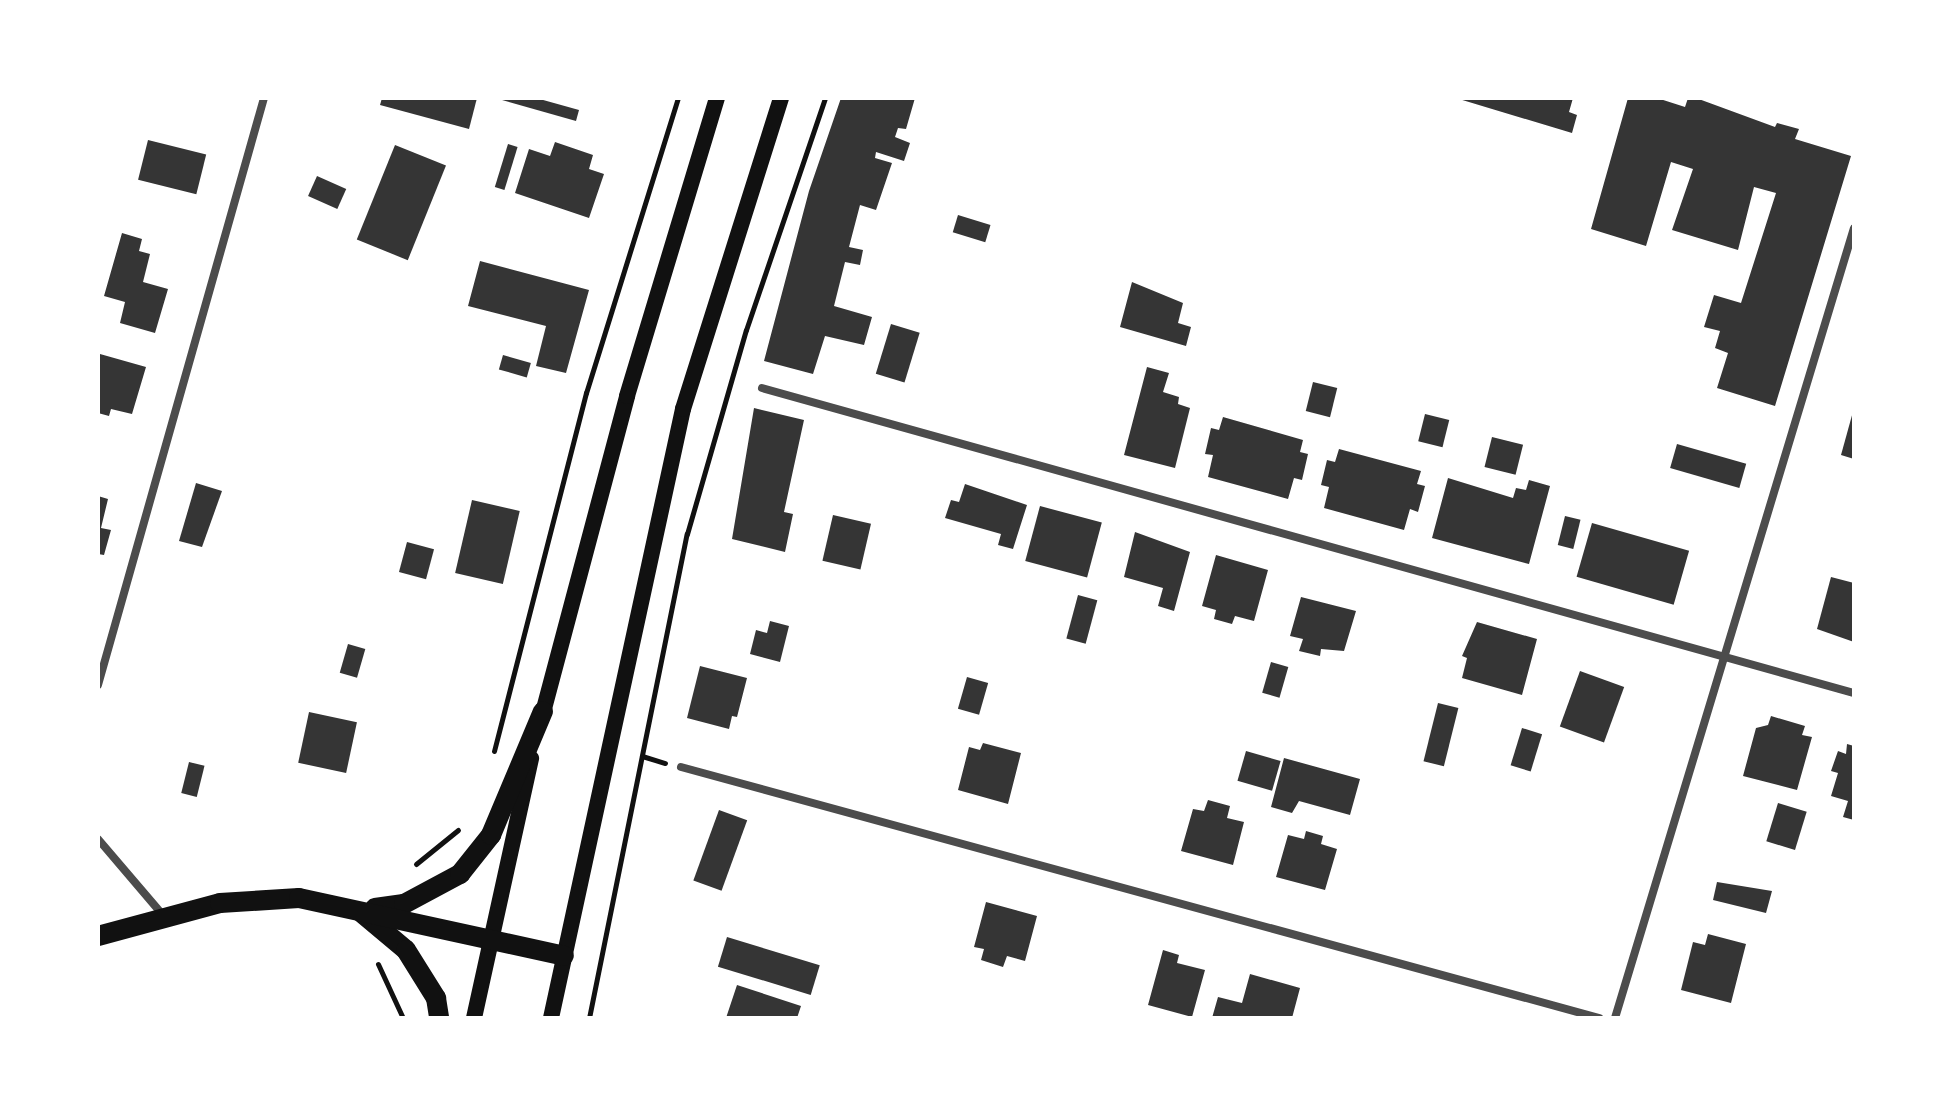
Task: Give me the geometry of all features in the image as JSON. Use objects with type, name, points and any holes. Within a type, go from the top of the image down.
[{"type":"main road","points":[[474,1018],[543,711],[627,396],[717,98]]},
{"type":"main road","points":[[551,1018],[683,409],[781,98]]},
{"type":"main road","points":[[359,911],[404,904],[460,874],[491,835],[543,711]]},
{"type":"main road","points":[[98,936],[163,915],[271,897],[329,902],[564,956]]},
{"type":"main road","points":[[359,911],[406,950],[436,998],[439,1018]]},
{"type":"street","points":[[98,685],[264,98]]},
{"type":"street","points":[[1615,1018],[1854,228]]},
{"type":"street","points":[[762,388],[1854,693]]},
{"type":"street","points":[[681,767],[1599,1018]]},
{"type":"street","points":[[98,839],[163,915]]},
{"type":"path","points":[[493,757],[586,393],[678,98]]},
{"type":"path","points":[[589,1018],[687,534],[746,330],[825,98]]},
{"type":"path","points":[[410,870],[466,823]]},
{"type":"path","points":[[377,962],[403,1018]]},
{"type":"building","points":[[382,98],[477,98],[469,129],[380,105]]},
{"type":"building","points":[[495,98],[536,98],[579,110],[576,121]]},
{"type":"building","points":[[841,98],[915,98],[906,129],[898,128],[895,137],[910,143],[904,161],[876,152],[875,158],[892,163],[876,210],[860,205],[849,247],[863,250],[860,265],[845,262],[834,306],[872,317],[864,345],[825,336],[813,374],[764,361],[809,191]]},
{"type":"building","points":[[1573,98],[1569,112],[1577,115],[1572,133],[1459,99]]},
{"type":"building","points":[[1628,98],[1657,98],[1685,107],[1688,98],[1696,98],[1775,127],[1777,123],[1799,129],[1795,139],[1851,156],[1775,406],[1717,388],[1728,353],[1715,348],[1720,331],[1704,327],[1714,295],[1741,303],[1776,193],[1754,187],[1738,250],[1672,230],[1693,169],[1671,162],[1646,246],[1591,229]]},
{"type":"building","points":[[148,140],[206,155],[196,194],[138,180]]},
{"type":"building","points":[[555,142],[593,155],[589,169],[604,174],[589,218],[515,193],[529,149],[550,156]]},
{"type":"building","points":[[508,144],[518,147],[504,190],[495,187]]},
{"type":"building","points":[[395,145],[446,166],[408,260],[357,240]]},
{"type":"building","points":[[317,176],[346,189],[337,209],[308,196]]},
{"type":"building","points":[[958,215],[991,225],[985,242],[953,232]]},
{"type":"building","points":[[122,233],[142,239],[139,251],[150,254],[143,282],[168,289],[155,333],[120,323],[125,302],[104,296]]},
{"type":"building","points":[[480,261],[589,290],[566,373],[536,366],[546,326],[468,306]]},
{"type":"building","points":[[1132,282],[1183,303],[1178,323],[1191,327],[1186,346],[1120,327]]},
{"type":"building","points":[[891,324],[920,333],[904,382],[876,374]]},
{"type":"building","points":[[100,354],[146,367],[132,414],[111,409],[109,416],[98,413]]},
{"type":"building","points":[[503,355],[531,363],[527,377],[499,369]]},
{"type":"building","points":[[1147,367],[1169,373],[1163,392],[1179,397],[1178,404],[1190,408],[1175,468],[1124,455]]},
{"type":"building","points":[[1313,382],[1337,388],[1330,417],[1306,411]]},
{"type":"building","points":[[754,408],[804,420],[784,512],[793,514],[785,552],[732,539]]},
{"type":"building","points":[[1854,408],[1854,459],[1841,455]]},
{"type":"building","points":[[1425,414],[1449,420],[1442,447],[1418,441]]},
{"type":"building","points":[[1223,417],[1303,440],[1300,452],[1308,454],[1302,480],[1294,478],[1288,499],[1208,477],[1213,455],[1205,454],[1211,428],[1219,430]]},
{"type":"building","points":[[1492,437],[1523,445],[1516,475],[1485,467]]},
{"type":"building","points":[[1677,444],[1746,464],[1739,488],[1670,468]]},
{"type":"building","points":[[1339,449],[1421,471],[1417,484],[1425,486],[1418,512],[1410,509],[1404,530],[1324,508],[1329,487],[1321,485],[1327,460],[1335,462]]},
{"type":"building","points":[[1448,478],[1513,498],[1516,488],[1526,490],[1529,480],[1550,486],[1529,564],[1432,538]]},
{"type":"building","points":[[196,483],[222,491],[202,547],[179,541]]},
{"type":"building","points":[[965,484],[1027,505],[1013,549],[998,545],[1001,534],[945,518],[951,500],[959,502]]},
{"type":"building","points":[[98,496],[108,499],[101,528],[111,530],[104,555],[98,554]]},
{"type":"building","points":[[472,500],[520,511],[503,584],[455,573]]},
{"type":"building","points":[[1040,506],[1102,523],[1087,578],[1025,561]]},
{"type":"building","points":[[833,515],[871,524],[860,570],[822,561]]},
{"type":"building","points":[[1565,516],[1581,520],[1573,549],[1558,545]]},
{"type":"building","points":[[1592,523],[1689,551],[1674,605],[1577,577]]},
{"type":"building","points":[[1135,532],[1190,552],[1174,611],[1158,606],[1163,588],[1124,577]]},
{"type":"building","points":[[407,542],[434,549],[426,579],[399,572]]},
{"type":"building","points":[[1216,555],[1268,570],[1254,621],[1235,616],[1232,624],[1214,619],[1216,610],[1202,606]]},
{"type":"building","points":[[1831,577],[1854,583],[1854,642],[1817,629]]},
{"type":"building","points":[[1078,595],[1097,600],[1086,644],[1066,638]]},
{"type":"building","points":[[1301,597],[1356,611],[1344,651],[1321,649],[1320,656],[1299,651],[1303,639],[1290,636]]},
{"type":"building","points":[[770,621],[789,626],[780,662],[750,654],[756,630],[767,633]]},
{"type":"building","points":[[1477,622],[1537,639],[1522,695],[1462,678],[1467,658],[1462,656]]},
{"type":"building","points":[[348,644],[365,649],[357,678],[340,673]]},
{"type":"building","points":[[1271,662],[1288,667],[1279,698],[1262,693]]},
{"type":"building","points":[[700,666],[747,678],[737,717],[732,716],[729,729],[687,718]]},
{"type":"building","points":[[1580,671],[1624,687],[1604,743],[1560,726]]},
{"type":"building","points":[[967,677],[988,683],[979,715],[958,709]]},
{"type":"building","points":[[1438,703],[1458,708],[1444,766],[1423,761]]},
{"type":"building","points":[[309,712],[357,722],[346,773],[298,763]]},
{"type":"building","points":[[1771,716],[1805,726],[1802,735],[1812,737],[1797,790],[1743,776],[1756,728],[1768,725]]},
{"type":"building","points":[[1522,728],[1542,734],[1531,771],[1511,765]]},
{"type":"building","points":[[983,743],[1021,753],[1008,804],[958,790],[969,747],[980,750]]},
{"type":"building","points":[[1847,744],[1854,746],[1854,820],[1843,817],[1848,801],[1831,796],[1838,773],[1831,771],[1838,751],[1846,754]]},
{"type":"building","points":[[1246,751],[1281,761],[1272,791],[1237,781]]},
{"type":"building","points":[[1284,758],[1360,779],[1350,815],[1299,801],[1292,813],[1271,807]]},
{"type":"building","points":[[189,762],[205,766],[197,797],[181,793]]},
{"type":"building","points":[[1208,800],[1230,806],[1227,818],[1244,822],[1233,865],[1181,851],[1193,809],[1204,811]]},
{"type":"building","points":[[1778,803],[1807,812],[1795,850],[1766,841]]},
{"type":"building","points":[[719,810],[747,820],[722,891],[693,880]]},
{"type":"building","points":[[1306,831],[1323,836],[1321,844],[1337,849],[1325,890],[1276,877],[1288,835],[1304,839]]},
{"type":"building","points":[[1717,882],[1772,891],[1766,913],[1713,900]]},
{"type":"building","points":[[986,902],[1037,916],[1025,961],[1007,956],[1003,967],[981,960],[984,949],[974,947]]},
{"type":"building","points":[[1708,934],[1746,944],[1731,1003],[1681,990],[1693,942],[1705,945]]},
{"type":"building","points":[[727,937],[820,965],[811,995],[718,967]]},
{"type":"building","points":[[1163,950],[1179,955],[1177,963],[1205,970],[1192,1017],[1148,1005]]},
{"type":"building","points":[[1250,974],[1300,988],[1292,1018],[1212,1018],[1218,997],[1242,1003]]},
{"type":"building","points":[[737,985],[801,1006],[797,1018],[726,1018]]}]
